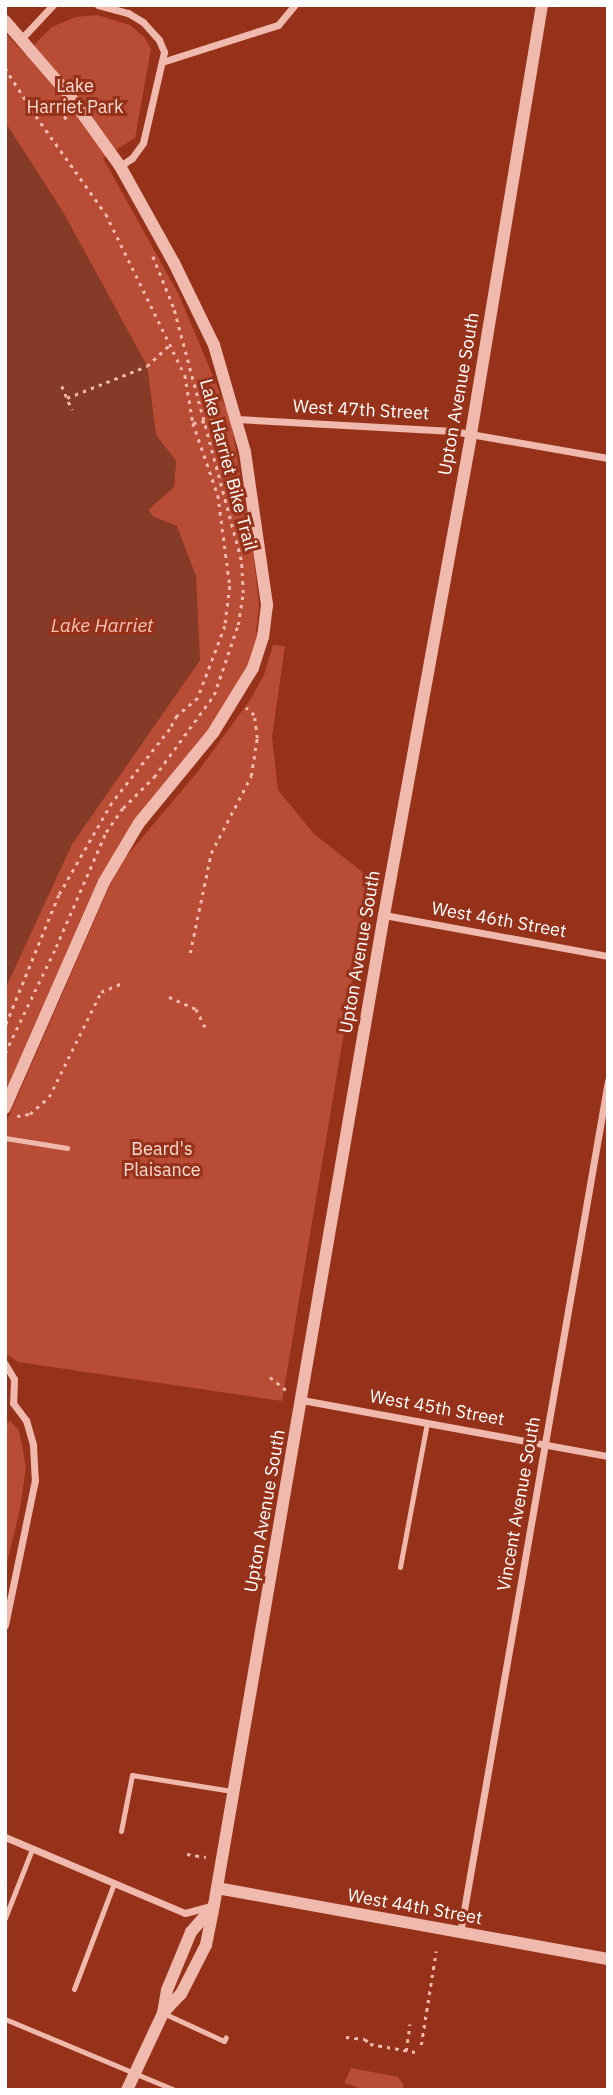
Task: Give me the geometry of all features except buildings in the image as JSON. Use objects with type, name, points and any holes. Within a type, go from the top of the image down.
[{"type":"street","points":[[22,38],[53,5]]},
{"type":"street","points":[[98,5],[128,13],[152,30],[164,52],[143,143],[132,158],[120,166]]},
{"type":"street","points":[[162,62],[278,25],[295,5]]},
{"type":"street","name":"Upton Avenue South","points":[[163,2013],[181,1994],[206,1945],[214,1905],[384,915],[471,434],[542,5]]},
{"type":"street","points":[[5,21],[69,95],[120,166],[205,325],[234,418],[259,541],[267,605],[263,637],[253,668],[236,698],[213,733],[139,822],[109,873],[87,917],[7,1114]]},
{"type":"street","name":"West 47th Street","points":[[234,418],[471,434],[608,458]]},
{"type":"street","name":"West 46th Street","points":[[384,915],[608,956]]},
{"type":"street","name":"Vincent Avenue South","points":[[460,1933],[608,1081]]},
{"type":"street","points":[[5,1625],[35,1480],[33,1445],[26,1420],[13,1403],[14,1379],[7,1365]]},
{"type":"street","name":"West 45th Street","points":[[302,1400],[608,1456]]},
{"type":"street","points":[[5,1408],[13,1403]]},
{"type":"street","points":[[5,1837],[185,1913],[214,1905]]},
{"type":"street","name":"West 44th Street","points":[[217,1888],[608,1959]]},
{"type":"street","name":"Upton Avenue South","points":[[127,2090],[163,2013],[167,1990],[191,1932],[214,1905]]},
{"type":"lane","points":[[5,1138],[66,1148]]},
{"type":"lane","points":[[400,1567],[427,1423]]},
{"type":"lane","points":[[121,1831],[132,1775],[235,1791]]},
{"type":"lane","points":[[5,1918],[32,1849]]},
{"type":"lane","points":[[74,1989],[114,1883]]},
{"type":"lane","points":[[163,2013],[224,2041],[226,2037]]},
{"type":"lane","points":[[5,2019],[175,2090]]},
{"type":"path","points":[[5,68],[111,224],[185,375],[194,423],[218,495],[230,586],[225,626],[198,698],[177,716],[170,729],[124,786],[64,887],[5,1027]]},
{"type":"path","points":[[53,99],[72,125]]},
{"type":"path","name":"Lake Harriet Bike Trail","points":[[5,1053],[57,947],[106,832],[123,808],[154,777],[214,695],[238,625],[243,593],[241,560],[173,307],[150,252]]},
{"type":"path","points":[[67,397],[146,366],[171,344]]},
{"type":"path","points":[[62,386],[72,410]]},
{"type":"path","points":[[194,423],[234,418]]},
{"type":"path","points":[[190,953],[211,853],[251,776],[257,738],[254,715],[236,698]]},
{"type":"path","points":[[7,1114],[30,1114],[40,1108],[49,1097],[101,992],[120,984]]},
{"type":"path","points":[[169,998],[196,1009],[207,1031]]},
{"type":"path","points":[[270,1377],[286,1390]]},
{"type":"path","points":[[187,1854],[206,1857]]},
{"type":"path","points":[[421,2045],[436,1951]]},
{"type":"path","points":[[406,2051],[410,2024]]},
{"type":"path","points":[[346,2037],[415,2052]]},
{"type":"green space","name":"Lake Harriet Park","points":[[97,15],[130,25],[145,38],[151,49],[135,138],[103,158],[179,295],[230,417],[252,541],[259,606],[256,632],[263,637],[253,668],[120,854],[5,1108],[5,989],[72,844],[200,660],[177,526],[154,517],[148,510],[174,487],[176,461],[156,435],[147,366],[63,212],[5,122],[5,33],[25,54],[52,27],[76,17]]},
{"type":"green space","name":"Beard's Plaisance","points":[[273,645],[285,646],[272,737],[278,790],[314,834],[370,878],[282,1401],[18,1362],[5,1353],[5,1125],[110,885],[125,858],[199,770],[250,700],[264,675]]},
{"type":"green space","points":[[10,1421],[19,1430],[26,1467],[20,1509],[5,1571],[5,1423]]},
{"type":"green space","points":[[351,2068],[398,2077],[403,2084],[403,2090],[365,2090],[344,2083]]},
{"type":"water","name":"Lake Harriet","points":[[5,122],[63,212],[147,366],[156,435],[176,461],[174,487],[148,510],[154,517],[177,526],[196,576],[200,660],[72,844],[5,989]]}]
